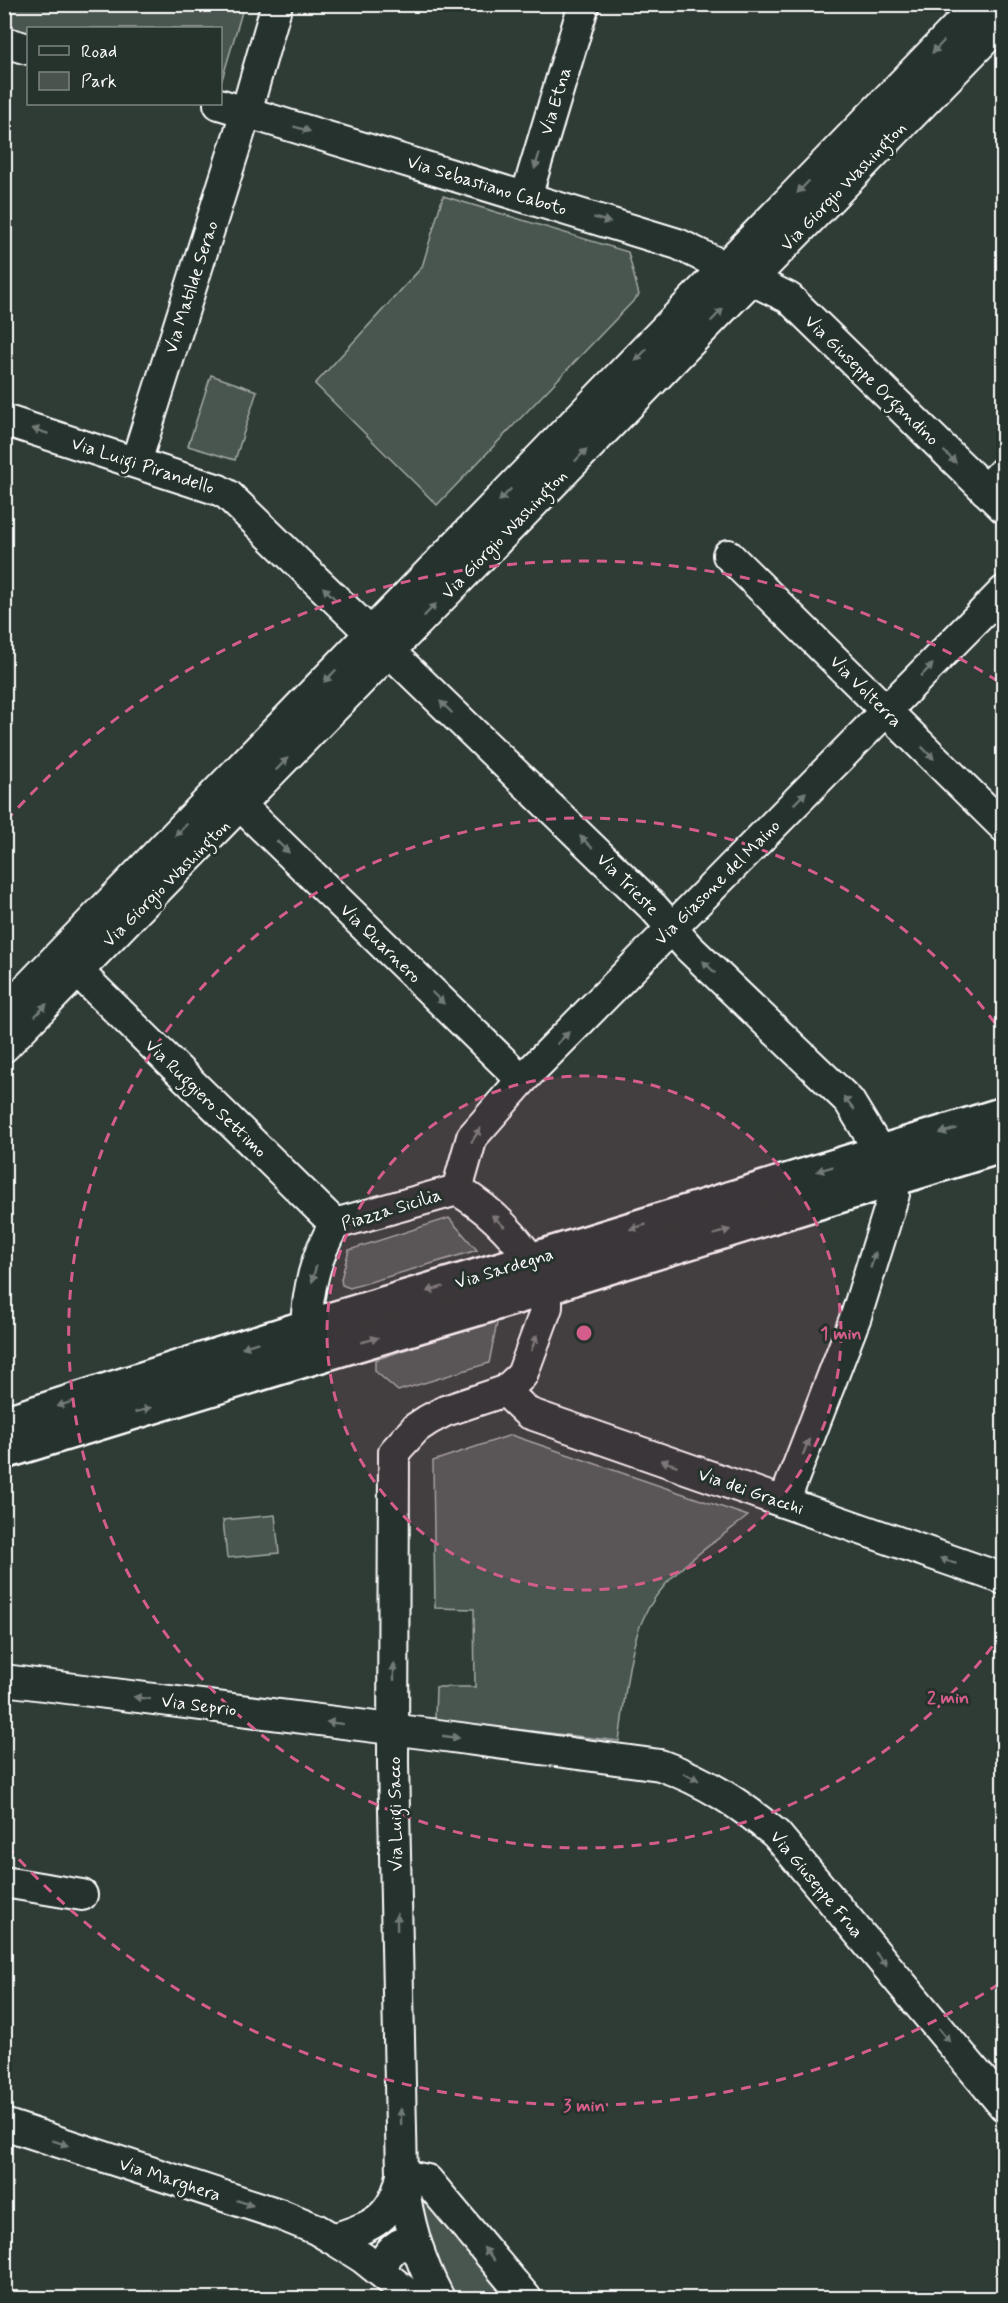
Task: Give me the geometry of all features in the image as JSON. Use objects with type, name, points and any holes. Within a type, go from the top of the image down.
[{"type":"main road","name":"Via Sardegna","points":[[4,1423],[310,1342],[547,1288],[885,1166],[1004,1114]]},
{"type":"main road","name":"Via Sardegna","points":[[4,1452],[531,1260],[885,1166],[1004,1145]]},
{"type":"main road","name":"Piazza Sicilia","points":[[531,1260],[547,1288]]},
{"type":"street","name":"Via Matilde Serao","points":[[136,462],[233,108],[277,4]]},
{"type":"street","name":"Via Etna","points":[[526,197],[584,4]]},
{"type":"street","name":"Via Giorgio Washington","points":[[4,1047],[69,963],[380,643],[725,267],[979,4]]},
{"type":"street","name":"Via Giorgio Washington","points":[[380,643],[751,280],[1004,21]]},
{"type":"street","points":[[4,42],[27,49]]},
{"type":"street","name":"Via Sebastiano Caboto","points":[[233,108],[678,244],[751,280]]},
{"type":"street","name":"Via Giuseppe Organdino","points":[[751,280],[789,298],[998,490]]},
{"type":"street","name":"Via Luigi Pirandello","points":[[4,420],[224,492],[380,643]]},
{"type":"street","name":"Via Volterra","points":[[728,555],[1004,827]]},
{"type":"street","name":"Via Giasone del Maino","points":[[457,1190],[472,1137],[522,1080],[1004,591]]},
{"type":"street","name":"Via Trieste","points":[[380,643],[654,908],[671,929],[849,1101],[885,1166]]},
{"type":"street","name":"Via Quarnero","points":[[231,797],[522,1080]]},
{"type":"street","name":"Via Giorgio Washington","points":[[4,1012],[69,963]]},
{"type":"street","name":"Via Ruggiero Settimo","points":[[69,963],[335,1224]]},
{"type":"street","points":[[784,1502],[856,1316],[894,1194],[885,1166]]},
{"type":"street","name":"Piazza Sicilia","points":[[310,1342],[308,1299],[321,1246],[335,1224],[457,1190],[478,1202],[505,1227],[531,1260]]},
{"type":"street","points":[[505,1391],[522,1375],[525,1368],[548,1307],[547,1288]]},
{"type":"street","name":"Via dei Gracchi","points":[[505,1391],[528,1413],[1004,1580]]},
{"type":"street","name":"Via Luigi Sacco","points":[[402,2175],[393,1730],[394,1452],[416,1428],[428,1420],[445,1411],[505,1391]]},
{"type":"street","name":"Via Seprio","points":[[4,1680],[393,1730]]},
{"type":"street","name":"Via Giuseppe Frua","points":[[393,1730],[660,1766],[700,1781],[742,1806],[776,1834],[1004,2106]]},
{"type":"street","points":[[4,1882],[82,1895]]},
{"type":"street","name":"Via Marghera","points":[[4,2124],[279,2214],[316,2229],[383,2273],[413,2298]]},
{"type":"street","points":[[333,2239],[365,2227],[383,2215],[397,2197],[402,2175]]},
{"type":"street","points":[[402,2175],[405,2202],[419,2251],[439,2298]]},
{"type":"street","points":[[402,2175],[427,2181],[526,2298]]},
{"type":"street","points":[[398,2298],[383,2273],[383,2263],[390,2251],[400,2244],[419,2251]]},
{"type":"green space","points":[[4,5],[244,5],[222,80],[222,27],[27,27],[27,41],[5,34]]},
{"type":"green space","points":[[443,196],[628,252],[639,295],[437,505],[315,384],[422,267]]},
{"type":"green space","points":[[211,375],[257,391],[235,460],[188,446]]},
{"type":"green space","points":[[449,1218],[477,1250],[350,1288],[342,1285],[341,1279],[349,1250]]},
{"type":"green space","points":[[498,1318],[489,1363],[398,1391],[375,1371],[375,1360]]},
{"type":"green space","points":[[511,1435],[748,1516],[675,1574],[651,1603],[633,1647],[619,1741],[435,1720],[436,1687],[475,1687],[474,1609],[435,1608],[433,1461]]},
{"type":"green space","points":[[275,1515],[279,1553],[227,1558],[223,1520]]},
{"type":"green space","points":[[416,2190],[517,2298],[450,2298],[429,2257]]}]
